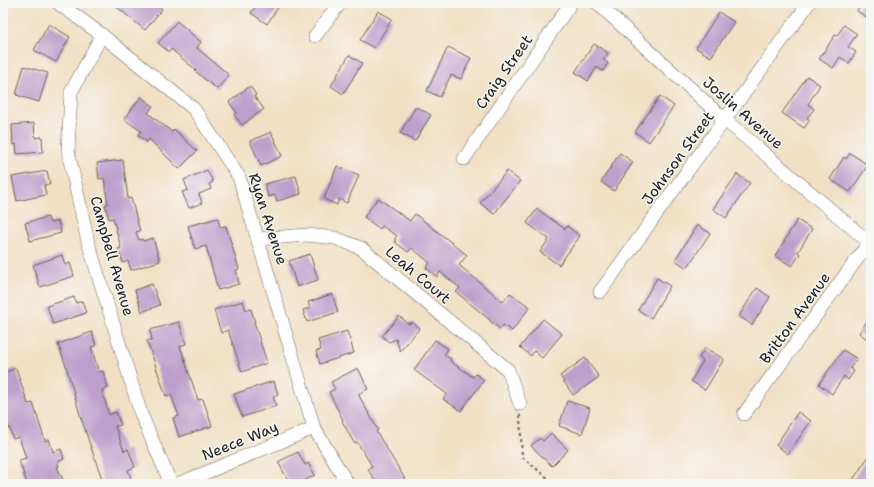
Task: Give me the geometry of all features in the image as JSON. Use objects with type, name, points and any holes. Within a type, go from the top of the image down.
[{"type":"street","name":"Ryan Avenue","points":[[58,3],[102,35],[194,109],[239,177],[314,428],[348,484]]},
{"type":"street","points":[[315,36],[340,3]]},
{"type":"street","name":"Craig Street","points":[[464,159],[571,3]]},
{"type":"street","name":"Joslin Avenue","points":[[597,3],[725,120],[870,242]]},
{"type":"street","name":"Johnson Street","points":[[600,292],[809,3]]},
{"type":"street","name":"Campbell Avenue","points":[[102,35],[71,92],[68,151],[88,242],[139,406],[171,484]]},
{"type":"street","name":"Leah Court","points":[[258,239],[307,235],[335,238],[361,248],[508,370],[520,404]]},
{"type":"street","name":"Britton Avenue","points":[[744,414],[870,242]]},
{"type":"street","name":"Neece Way","points":[[178,484],[314,428]]},
{"type":"path","points":[[520,404],[522,456],[555,484]]},
{"type":"building","points":[[112,3],[154,3],[162,9],[145,30]]},
{"type":"building","points":[[258,3],[281,3],[267,24],[251,13]]},
{"type":"building","points":[[862,3],[871,3],[871,20],[857,11]]},
{"type":"building","points":[[378,11],[392,19],[374,48],[360,40]]},
{"type":"building","points":[[719,12],[734,22],[711,57],[696,48]]},
{"type":"building","points":[[177,21],[201,42],[197,48],[229,75],[217,89],[171,49],[169,52],[158,43]]},
{"type":"building","points":[[49,24],[70,37],[56,62],[34,50]]},
{"type":"building","points":[[844,25],[857,34],[848,47],[856,52],[849,63],[840,57],[833,68],[819,59],[835,35],[837,36]]},
{"type":"building","points":[[594,44],[608,53],[603,60],[608,63],[603,71],[597,67],[588,81],[575,72]]},
{"type":"building","points":[[448,47],[471,58],[461,79],[451,75],[440,97],[427,91]]},
{"type":"building","points":[[349,55],[362,63],[343,94],[331,86]]},
{"type":"building","points":[[24,66],[48,73],[39,102],[16,95]]},
{"type":"building","points":[[807,76],[820,85],[808,104],[814,109],[807,118],[810,120],[804,128],[782,113]]},
{"type":"building","points":[[250,86],[256,95],[254,96],[264,109],[242,125],[234,115],[237,113],[229,102]]},
{"type":"building","points":[[660,96],[674,106],[649,142],[635,132]]},
{"type":"building","points":[[141,97],[153,106],[148,113],[172,132],[174,129],[197,151],[179,169],[149,139],[147,142],[138,135],[141,131],[124,119]]},
{"type":"building","points":[[415,108],[419,108],[431,115],[415,141],[400,133]]},
{"type":"building","points":[[34,123],[35,138],[42,137],[43,152],[17,154],[16,144],[13,145],[12,125]]},
{"type":"building","points":[[271,132],[282,156],[261,166],[250,141]]},
{"type":"building","points":[[620,153],[633,162],[614,191],[601,182]]},
{"type":"building","points":[[850,153],[868,165],[850,192],[830,179],[844,157],[846,159]]},
{"type":"building","points":[[123,160],[128,199],[131,198],[140,231],[136,232],[139,240],[142,239],[143,241],[153,238],[160,261],[131,270],[128,261],[123,263],[118,249],[121,248],[113,218],[109,219],[105,205],[108,204],[104,178],[99,179],[97,163]]},
{"type":"building","points":[[337,166],[359,175],[347,203],[339,199],[337,205],[324,199]]},
{"type":"building","points":[[207,170],[213,182],[209,184],[211,189],[199,194],[202,203],[189,208],[182,192],[188,190],[184,180]]},
{"type":"building","points":[[47,171],[50,184],[44,185],[46,195],[17,201],[12,177]]},
{"type":"building","points":[[507,171],[520,181],[494,214],[480,203]]},
{"type":"building","points":[[737,174],[750,183],[726,218],[713,209]]},
{"type":"building","points":[[296,176],[301,194],[277,201],[275,195],[268,197],[265,184]]},
{"type":"building","points":[[378,198],[410,221],[415,214],[467,255],[459,265],[503,302],[510,293],[530,307],[512,331],[503,325],[500,329],[456,292],[460,288],[440,272],[437,277],[426,268],[430,263],[412,248],[408,252],[395,242],[395,238],[397,236],[382,226],[380,229],[364,217]]},
{"type":"building","points":[[537,209],[565,229],[567,226],[580,236],[559,265],[540,252],[549,239],[527,223]]},
{"type":"building","points":[[48,217],[50,223],[58,221],[61,233],[30,241],[25,223]]},
{"type":"building","points":[[218,218],[220,227],[226,226],[239,269],[236,270],[239,284],[218,290],[206,246],[195,249],[188,226]]},
{"type":"building","points":[[797,220],[812,229],[798,252],[800,254],[792,266],[775,256]]},
{"type":"building","points":[[697,225],[710,233],[687,268],[675,260]]},
{"type":"building","points":[[310,254],[318,280],[297,287],[289,261]]},
{"type":"building","points":[[62,255],[65,265],[70,263],[74,276],[40,287],[33,265]]},
{"type":"building","points":[[657,278],[670,286],[651,318],[638,310]]},
{"type":"building","points":[[152,284],[160,305],[142,312],[135,290]]},
{"type":"building","points":[[757,288],[770,297],[752,325],[739,316]]},
{"type":"building","points":[[332,294],[338,312],[307,322],[303,310],[310,308],[308,302]]},
{"type":"building","points":[[74,297],[76,303],[82,301],[86,313],[53,324],[47,306]]},
{"type":"building","points":[[243,301],[246,310],[251,309],[267,363],[242,372],[228,330],[221,333],[214,310]]},
{"type":"building","points":[[871,315],[871,342],[859,333]]},
{"type":"building","points":[[399,316],[409,324],[412,322],[420,328],[400,351],[396,339],[389,342],[382,336]]},
{"type":"building","points":[[543,319],[562,334],[542,358],[534,351],[531,356],[520,347]]},
{"type":"building","points":[[179,322],[186,344],[180,346],[198,400],[203,399],[212,426],[179,437],[173,418],[179,416],[171,395],[166,396],[147,341],[152,340],[150,330]]},
{"type":"building","points":[[347,331],[354,353],[320,364],[316,351],[321,350],[318,340]]},
{"type":"building","points":[[92,332],[96,346],[91,347],[99,372],[103,371],[108,388],[102,390],[109,415],[116,412],[121,425],[115,426],[124,451],[128,449],[135,467],[128,470],[131,479],[119,484],[104,484],[81,418],[58,344]]},
{"type":"building","points":[[435,340],[448,349],[444,355],[451,359],[450,361],[473,377],[476,374],[484,380],[461,411],[443,399],[447,394],[414,370]]},
{"type":"building","points":[[705,348],[724,359],[705,390],[691,381],[703,361],[699,358]]},
{"type":"building","points":[[843,350],[857,359],[850,368],[854,371],[848,380],[844,376],[832,394],[819,384]]},
{"type":"building","points":[[585,358],[599,377],[573,395],[560,376]]},
{"type":"building","points":[[16,368],[28,404],[33,403],[45,441],[49,439],[53,452],[61,449],[64,459],[57,462],[59,466],[57,467],[65,484],[27,484],[19,460],[26,458],[19,437],[13,439],[3,408],[3,373]]},
{"type":"building","points":[[358,368],[368,389],[358,394],[378,430],[376,431],[408,484],[377,484],[368,469],[372,466],[357,442],[354,443],[329,392],[335,389],[331,382]]},
{"type":"building","points":[[274,381],[278,395],[273,396],[276,406],[242,417],[234,394]]},
{"type":"building","points":[[567,401],[590,408],[582,434],[559,426]]},
{"type":"building","points":[[798,412],[811,421],[788,454],[776,445]]},
{"type":"building","points":[[551,433],[568,450],[552,466],[531,446],[540,438],[543,441]]},
{"type":"building","points":[[298,452],[305,465],[308,463],[315,475],[298,484],[290,484],[278,462]]},
{"type":"building","points":[[871,453],[871,484],[850,484]]}]
